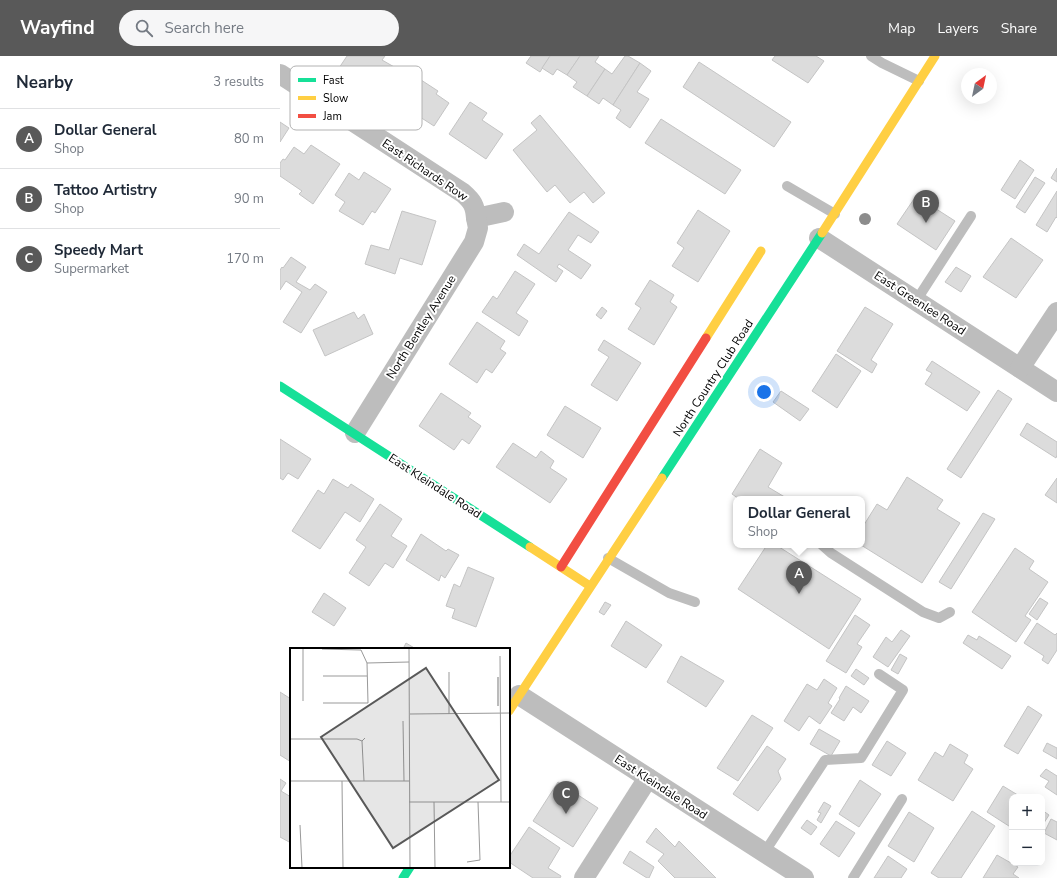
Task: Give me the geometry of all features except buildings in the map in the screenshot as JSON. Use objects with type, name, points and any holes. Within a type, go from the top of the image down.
[{"type":"main road","name":"North Country Club Road","points":[[514,703],[819,238],[935,56]]},
{"type":"main road","points":[[562,568],[761,251]]},
{"type":"main road","name":"East Kleindale Road","points":[[280,386],[590,586]]},
{"type":"main road","points":[[403,878],[409,868]]},
{"type":"street","name":"East Richards Row","points":[[280,74],[290,81]]},
{"type":"street","name":"East Richards Row","points":[[366,130],[463,193],[471,201],[475,209],[476,218]]},
{"type":"street","points":[[476,218],[504,212]]},
{"type":"street","name":"North Bentley Avenue","points":[[355,433],[474,242],[478,228],[476,218]]},
{"type":"street","name":"East Greenlee Road","points":[[819,238],[1057,392]]},
{"type":"street","points":[[1020,368],[1057,312]]},
{"type":"street","name":"East Kleindale Road","points":[[514,703],[648,778],[804,878]]},
{"type":"street","points":[[584,878],[648,778]]},
{"type":"lane","points":[[871,56],[919,81]]},
{"type":"lane","points":[[787,186],[834,214]]},
{"type":"lane","points":[[916,301],[972,216]]},
{"type":"lane","points":[[825,548],[922,612],[939,618],[950,612]]},
{"type":"lane","points":[[608,558],[669,593],[695,602]]},
{"type":"lane","points":[[764,853],[825,760],[861,758],[903,690],[879,674]]},
{"type":"lane","points":[[852,878],[902,799]]},
{"type":"traffic: fast","points":[[662,478],[822,233]]},
{"type":"traffic: fast","points":[[280,386],[530,547]]},
{"type":"traffic: fast","points":[[403,878],[409,868]]},
{"type":"traffic: slow","points":[[822,233],[935,56]]},
{"type":"traffic: slow","points":[[706,338],[761,251]]},
{"type":"traffic: slow","points":[[510,709],[662,478]]},
{"type":"traffic: slow","points":[[530,547],[590,586]]},
{"type":"traffic: jam","points":[[561,567],[706,338]]},
{"type":"place","name":"Tattoo Artistry","points":[[926,223]]},
{"type":"place","name":"Dollar General","points":[[799,594]]},
{"type":"place","name":"Speedy Mart","points":[[566,814]]}]
